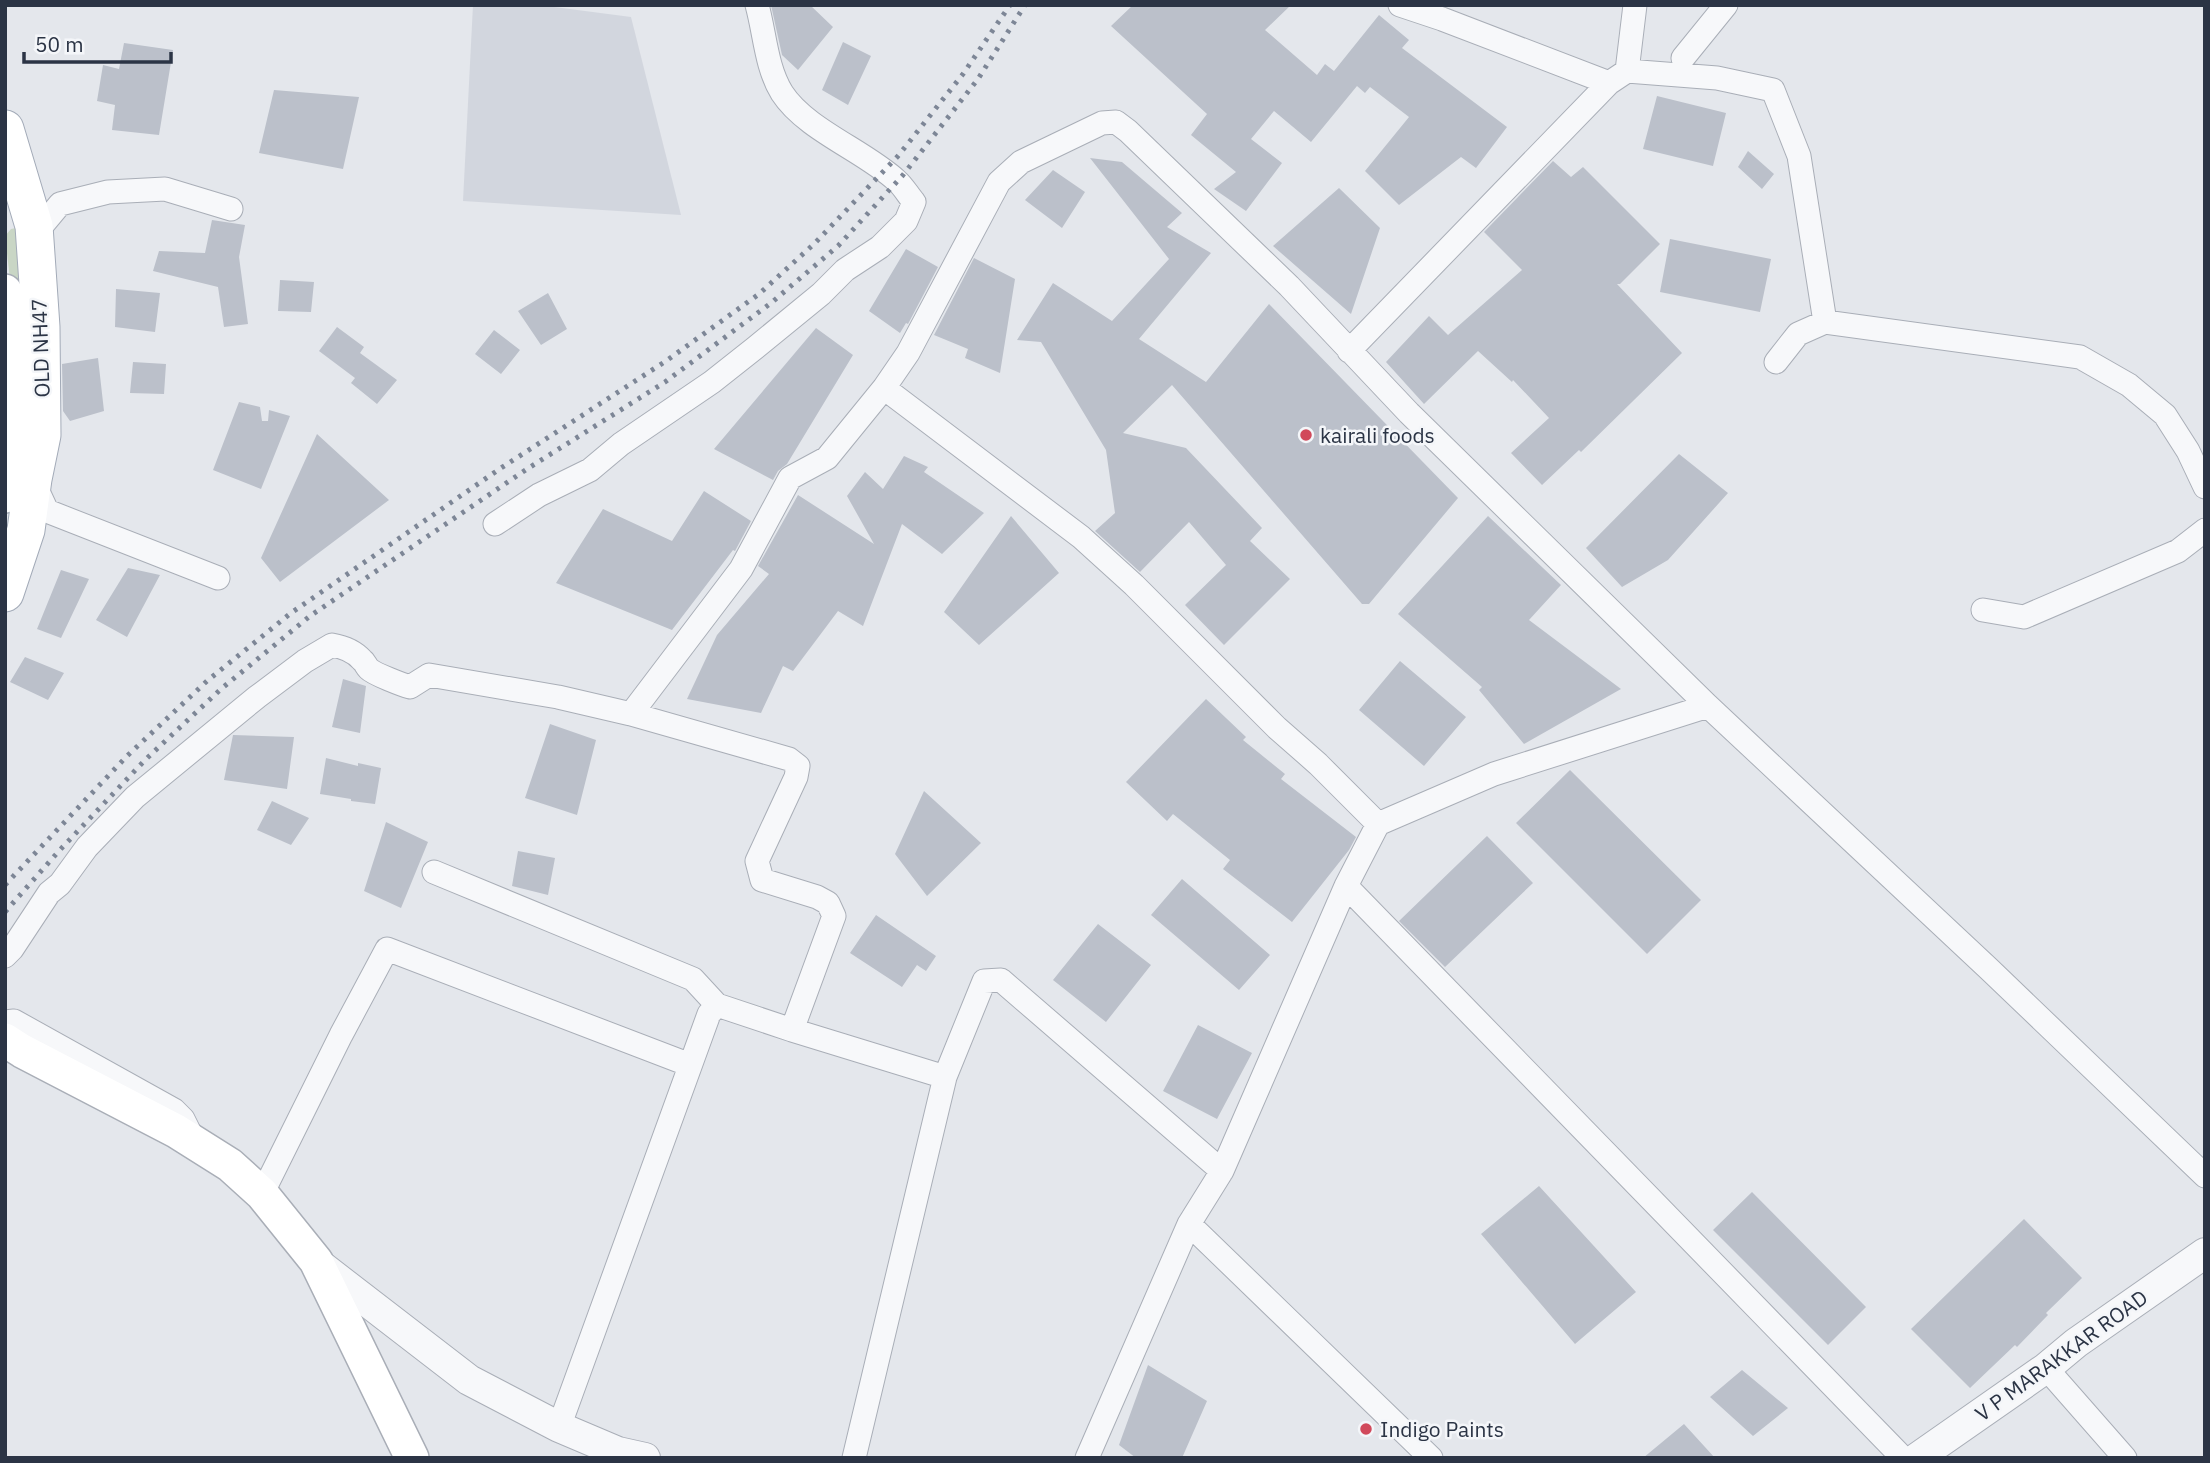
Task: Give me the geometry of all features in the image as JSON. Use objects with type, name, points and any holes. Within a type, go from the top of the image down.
[{"type":"main road","name":"OLD NH47","points":[[5,129],[25,228],[37,271],[41,327],[42,435],[19,487],[26,530],[8,574]]},
{"type":"main road","points":[[17,336],[37,271]]},
{"type":"main road","points":[[5,291],[17,336],[19,414],[14,462],[19,487]]},
{"type":"main road","points":[[5,1040],[185,1136],[230,1165],[262,1194],[316,1261],[412,1458]]},
{"type":"street","points":[[495,524],[539,495],[590,470],[621,444],[712,382],[821,295],[845,270],[880,247],[905,221],[914,202],[897,181],[822,129],[783,94],[770,63],[757,5]]},
{"type":"street","points":[[1400,5],[1618,77],[1717,78],[1773,90],[1799,156],[1825,322]]},
{"type":"street","points":[[1349,351],[1618,77],[1635,5]]},
{"type":"street","points":[[1683,58],[1726,5]]},
{"type":"street","points":[[631,714],[741,569],[790,478],[827,458],[884,388],[908,353],[999,182],[1021,162],[1102,123],[1116,122],[1289,286],[1409,414],[1708,706],[2205,1176]]},
{"type":"street","points":[[25,228],[60,204],[108,192],[165,189],[231,209]]},
{"type":"street","points":[[1776,362],[1797,334],[1825,322],[2080,357],[2129,385],[2165,415],[2188,451],[2205,486]]},
{"type":"street","points":[[884,388],[1081,537],[1378,824]]},
{"type":"street","points":[[19,487],[47,511],[218,578]]},
{"type":"street","points":[[1983,610],[2024,617],[2178,551],[2205,530]]},
{"type":"street","points":[[5,956],[49,893],[60,884],[87,847],[135,797],[257,697],[332,645],[346,648],[370,670],[399,685],[410,687],[429,675],[558,697],[631,714],[789,759],[798,766],[796,777],[757,861],[758,870],[762,880],[828,903],[834,916],[792,1030]]},
{"type":"street","points":[[1087,1458],[1189,1224],[1222,1171],[1346,886],[1378,824],[1494,774],[1708,706]]},
{"type":"street","points":[[434,872],[694,979],[717,1005],[945,1077]]},
{"type":"street","points":[[1346,886],[1903,1458]]},
{"type":"street","points":[[262,1194],[387,949],[690,1065]]},
{"type":"street","points":[[854,1458],[945,1077],[984,981],[1001,980],[1222,1171]]},
{"type":"street","points":[[559,1427],[709,1014],[717,1005]]},
{"type":"street","points":[[5,1021],[14,1021],[174,1110],[183,1119],[185,1136]]},
{"type":"street","points":[[1189,1224],[1431,1458]]},
{"type":"street","name":"V P MARAKKAR ROAD","points":[[1917,1458],[2205,1252]]},
{"type":"street","points":[[316,1261],[469,1380],[559,1427],[618,1452],[645,1458]]},
{"type":"street","points":[[2046,1368],[2125,1458]]},
{"type":"shaded area","points":[[473,5],[539,5],[631,17],[681,215],[463,201]]},
{"type":"green space","points":[[16,228],[24,239],[15,323],[5,236],[11,229]]},
{"type":"building","points":[[771,5],[810,5],[833,27],[798,70],[782,55]]},
{"type":"building","points":[[1133,5],[1291,5],[1265,30],[1317,75],[1325,64],[1334,71],[1379,15],[1409,40],[1402,48],[1507,127],[1476,168],[1461,157],[1399,205],[1365,171],[1409,117],[1370,87],[1365,93],[1357,86],[1311,142],[1274,111],[1251,139],[1282,163],[1246,211],[1214,189],[1236,172],[1191,135],[1207,114],[1111,26]]},
{"type":"building","points":[[843,42],[871,56],[848,105],[822,90]]},
{"type":"building","points":[[124,43],[173,50],[159,135],[112,130],[115,105],[97,101],[103,65],[119,69]]},
{"type":"building","points":[[274,90],[359,97],[343,169],[259,153]]},
{"type":"building","points":[[1657,96],[1726,113],[1713,166],[1643,149]]},
{"type":"building","points":[[1748,151],[1774,174],[1762,189],[1738,167]]},
{"type":"building","points":[[1090,158],[1122,162],[1182,213],[1167,227],[1211,253],[1139,339],[1206,382],[1269,304],[1458,498],[1369,604],[1362,604],[1172,385],[1123,433],[1186,448],[1262,528],[1250,541],[1290,579],[1224,645],[1185,605],[1226,565],[1189,522],[1140,572],[1095,531],[1115,513],[1106,450],[1041,342],[1017,340],[1053,283],[1112,321],[1169,259]]},
{"type":"building","points":[[1553,161],[1571,177],[1583,167],[1660,244],[1617,284],[1682,353],[1581,452],[1579,450],[1542,485],[1511,453],[1549,418],[1513,380],[1512,382],[1478,351],[1424,404],[1386,362],[1429,316],[1448,335],[1522,270],[1484,232]]},
{"type":"building","points":[[1053,170],[1085,192],[1062,228],[1025,200]]},
{"type":"building","points":[[1339,188],[1380,228],[1351,314],[1273,246]]},
{"type":"building","points":[[212,220],[245,225],[239,257],[248,324],[224,327],[218,287],[153,271],[159,251],[205,253]]},
{"type":"building","points":[[1670,239],[1771,259],[1760,312],[1660,292]]},
{"type":"building","points":[[906,249],[938,267],[908,324],[906,323],[900,333],[869,311]]},
{"type":"building","points":[[974,258],[1015,279],[1000,373],[965,358],[968,349],[934,335]]},
{"type":"building","points":[[280,280],[314,282],[311,312],[278,311]]},
{"type":"building","points":[[116,289],[160,293],[155,332],[115,327]]},
{"type":"building","points":[[548,293],[567,329],[541,345],[518,311]]},
{"type":"building","points":[[337,327],[364,347],[360,353],[397,380],[377,404],[351,383],[355,378],[319,351]]},
{"type":"building","points":[[816,328],[853,355],[787,464],[778,471],[773,480],[714,449]]},
{"type":"building","points":[[494,330],[520,350],[501,374],[475,354]]},
{"type":"building","points":[[98,358],[104,411],[70,421],[63,411],[62,364]]},
{"type":"building","points":[[133,362],[166,364],[164,394],[130,393]]},
{"type":"building","points":[[239,402],[260,407],[262,421],[268,421],[269,410],[290,416],[261,489],[213,470]]},
{"type":"building","points":[[317,434],[389,500],[280,582],[261,558]]},
{"type":"building","points":[[1679,454],[1728,493],[1668,560],[1622,587],[1586,548]]},
{"type":"building","points":[[904,456],[928,467],[924,472],[984,513],[942,554],[902,524],[863,626],[838,611],[793,671],[783,666],[761,713],[687,699],[717,635],[769,574],[758,566],[798,495],[874,544],[847,496],[865,472],[883,489]]},
{"type":"building","points":[[704,491],[751,521],[735,551],[733,550],[672,630],[556,583],[603,509],[672,541]]},
{"type":"building","points":[[1011,516],[1059,573],[979,645],[944,612]]},
{"type":"building","points":[[1488,516],[1561,585],[1529,620],[1621,689],[1524,744],[1479,690],[1482,687],[1398,614]]},
{"type":"building","points":[[128,568],[160,575],[127,637],[96,620]]},
{"type":"building","points":[[61,570],[89,579],[61,638],[37,629]]},
{"type":"building","points":[[25,657],[64,673],[48,700],[10,682]]},
{"type":"building","points":[[1400,661],[1466,717],[1424,766],[1359,710]]},
{"type":"building","points":[[343,679],[366,686],[360,733],[332,727]]},
{"type":"building","points":[[1206,699],[1246,737],[1243,740],[1285,774],[1281,779],[1356,837],[1349,850],[1292,922],[1223,869],[1230,860],[1173,814],[1167,821],[1126,782]]},
{"type":"building","points":[[550,724],[596,740],[577,815],[525,798]]},
{"type":"building","points":[[233,735],[294,737],[287,789],[224,780]]},
{"type":"building","points":[[326,758],[358,766],[358,763],[381,768],[375,804],[320,794]]},
{"type":"building","points":[[1570,770],[1701,900],[1647,954],[1516,823]]},
{"type":"building","points":[[924,791],[981,843],[927,896],[895,854]]},
{"type":"building","points":[[272,801],[309,818],[291,845],[257,830]]},
{"type":"building","points":[[386,822],[428,842],[401,908],[364,891]]},
{"type":"building","points":[[1487,836],[1533,883],[1445,967],[1399,921]]},
{"type":"building","points":[[518,851],[555,858],[548,895],[512,886]]},
{"type":"building","points":[[1182,879],[1270,955],[1239,990],[1151,915]]},
{"type":"building","points":[[876,915],[936,956],[926,971],[917,965],[902,987],[850,953]]},
{"type":"building","points":[[1098,924],[1151,965],[1106,1022],[1053,980]]},
{"type":"building","points":[[1198,1025],[1252,1053],[1217,1119],[1163,1091]]},
{"type":"building","points":[[1539,1186],[1636,1292],[1575,1344],[1481,1234]]},
{"type":"building","points":[[1752,1192],[1866,1307],[1828,1345],[1713,1230]]},
{"type":"building","points":[[2024,1219],[2082,1278],[2046,1313],[2048,1315],[2017,1347],[2015,1345],[1970,1388],[1911,1329]]},
{"type":"building","points":[[1148,1365],[1207,1401],[1182,1458],[1136,1458],[1119,1445]]},
{"type":"building","points":[[1742,1370],[1788,1408],[1753,1436],[1710,1397]]},
{"type":"building","points":[[1684,1424],[1715,1458],[1643,1458]]},
{"type":"railway","points":[[5,885],[127,756],[207,681],[291,613],[501,468],[666,361],[759,294],[815,243],[898,156],[963,74],[1010,5]]},
{"type":"railway","points":[[5,912],[145,760],[221,689],[310,616],[527,469],[665,382],[771,303],[838,246],[903,175],[978,79],[1025,5]]},
{"type":"place","name":"kairali foods","points":[[1306,435]]},
{"type":"place","name":"Indigo Paints","points":[[1366,1429]]}]
